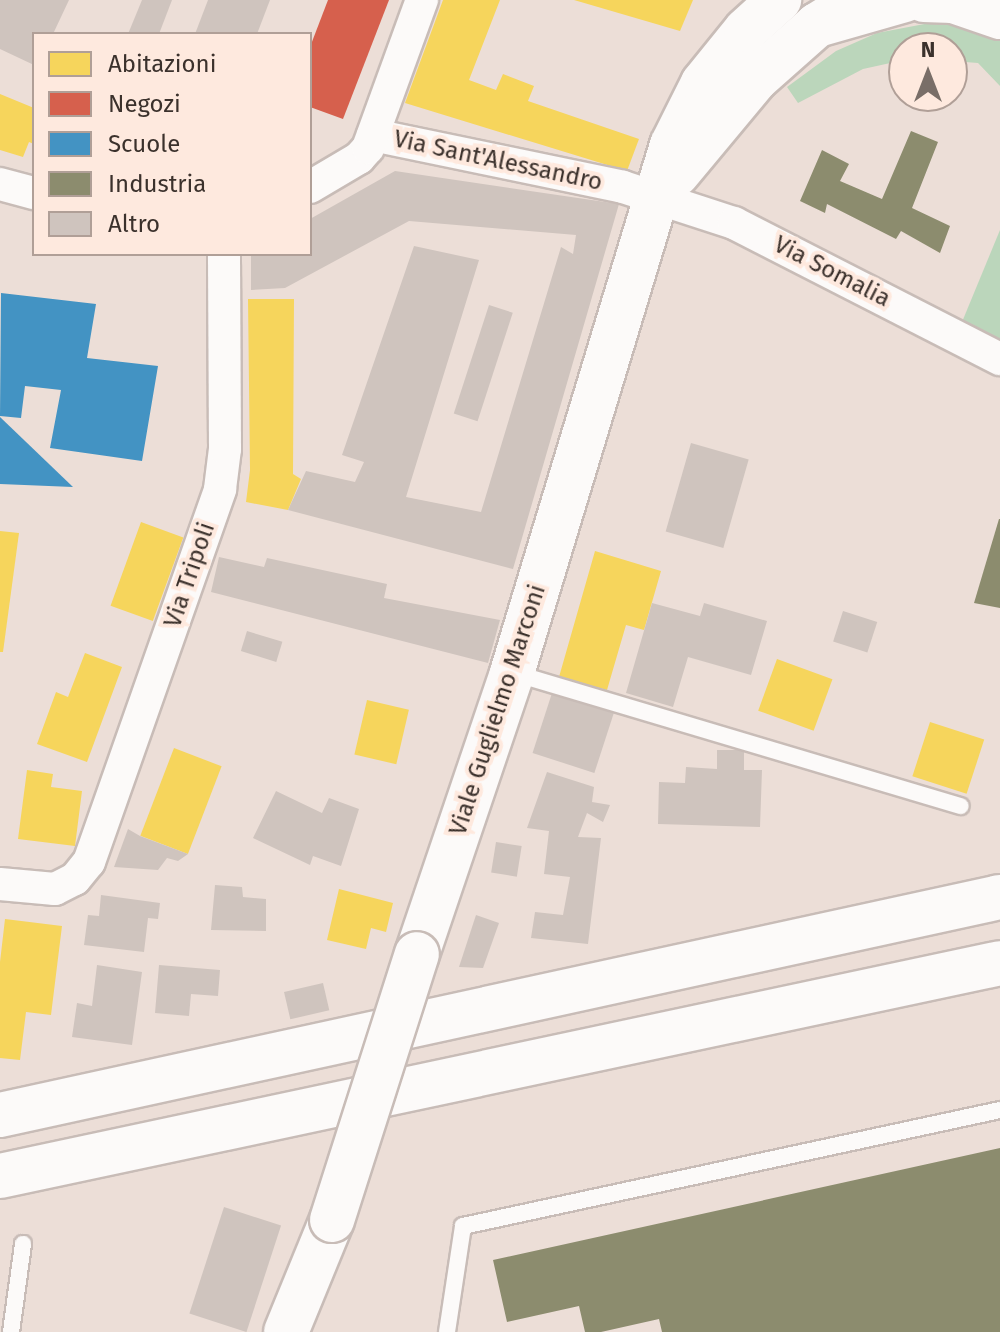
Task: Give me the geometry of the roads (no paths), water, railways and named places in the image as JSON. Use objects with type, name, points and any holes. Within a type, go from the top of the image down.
[{"type":"main road","name":"Viale Guglielmo Marconi","points":[[286,1332],[332,1220],[417,954],[512,673],[672,145],[703,83],[746,30],[779,0]]},
{"type":"main road","name":"Viale Guglielmo Marconi","points":[[658,198],[756,79],[817,25],[857,0]]},
{"type":"main road","points":[[817,25],[905,0]]},
{"type":"main road","points":[[924,0],[953,1],[1000,17]]},
{"type":"main road","points":[[927,912],[1000,889]]},
{"type":"main road","points":[[0,1115],[1000,897]]},
{"type":"main road","points":[[0,1176],[915,981],[1000,966]]},
{"type":"street","points":[[373,135],[422,0]]},
{"type":"street","name":"Via Sant'Alessandro","points":[[312,186],[359,158],[373,135],[577,177],[658,198]]},
{"type":"street","points":[[0,184],[32,192]]},
{"type":"street","name":"Via Somalia","points":[[658,198],[734,223],[1000,359]]},
{"type":"street","name":"Via Tripoli","points":[[0,884],[55,889],[75,879],[89,862],[220,489],[225,449],[224,256]]},
{"type":"lane","points":[[512,673],[961,806]]},
{"type":"lane","points":[[447,1332],[463,1226],[1000,1110]]},
{"type":"lane","points":[[11,1332],[23,1244]]}]
